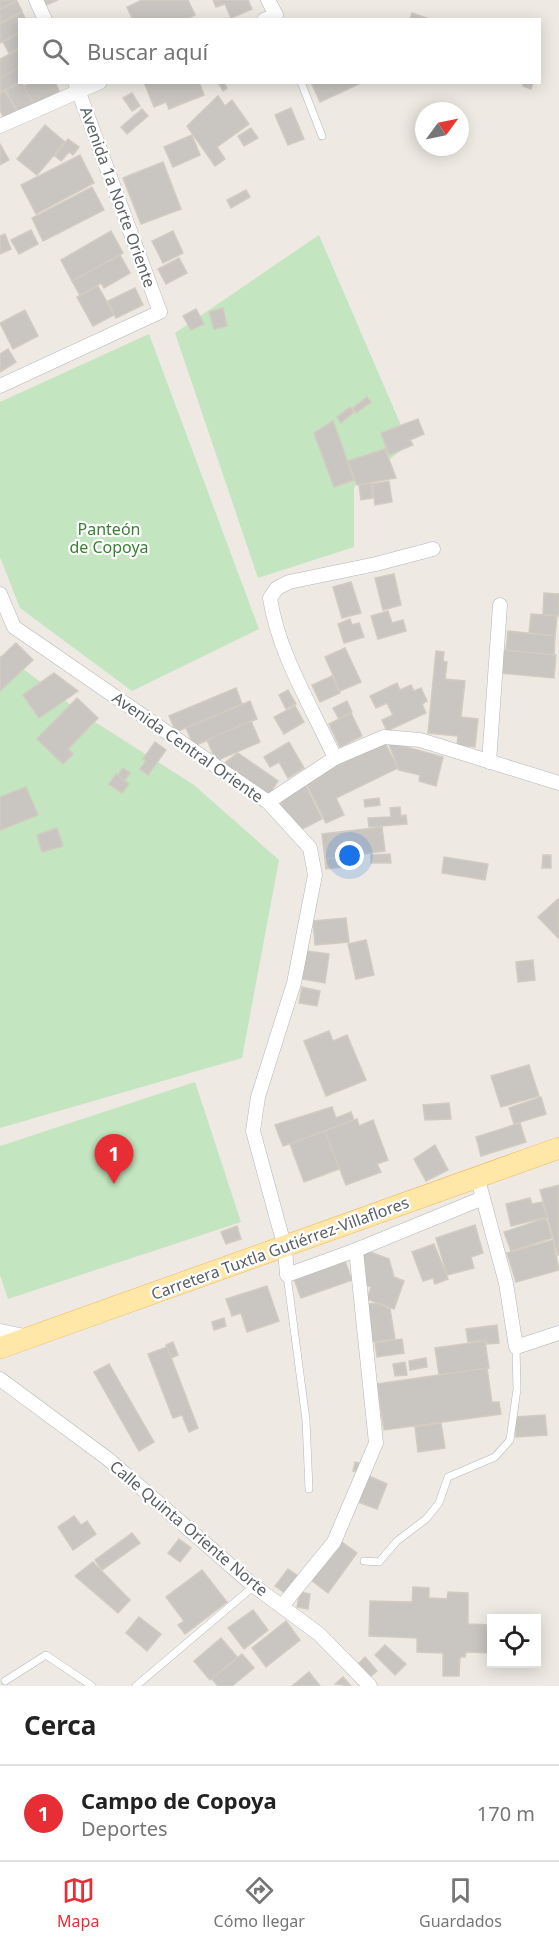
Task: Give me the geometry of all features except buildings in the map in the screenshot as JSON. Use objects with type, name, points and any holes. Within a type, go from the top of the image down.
[{"type":"main road","name":"Carretera Tuxtla Gutiérrez-Villaflores","points":[[0,1348],[285,1248],[477,1176],[559,1148]]},
{"type":"main road","points":[[0,1334],[24,1339]]},
{"type":"street","points":[[36,0],[44,18]]},
{"type":"street","points":[[268,0],[272,18]]},
{"type":"street","points":[[0,126],[77,87]]},
{"type":"street","name":"Avenida 1a Norte Oriente","points":[[0,386],[160,312],[77,87]]},
{"type":"street","points":[[335,758],[290,661],[273,617],[270,598],[277,588],[288,582],[376,564],[433,549]]},
{"type":"street","points":[[0,594],[14,627],[0,632]]},
{"type":"street","points":[[489,762],[500,605]]},
{"type":"street","name":"Avenida Central Oriente","points":[[14,627],[268,802],[310,848],[315,874],[294,983],[258,1097],[253,1131],[285,1248],[287,1275]]},
{"type":"street","points":[[268,802],[335,758],[384,737],[420,740],[559,783]]},
{"type":"street","points":[[477,1176],[506,1283],[516,1347],[559,1333]]},
{"type":"street","points":[[287,1275],[356,1250],[483,1198]]},
{"type":"street","points":[[282,1606],[334,1542],[376,1443],[356,1250]]},
{"type":"street","name":"Calle Quinta Oriente Norte","points":[[0,1379],[108,1459],[254,1586],[319,1634],[370,1686]]},
{"type":"lane","points":[[302,84],[322,136]]},
{"type":"lane","points":[[287,1275],[306,1420],[309,1489]]},
{"type":"lane","points":[[364,1561],[379,1562],[397,1541],[426,1519],[439,1503],[448,1477],[495,1457],[510,1440],[517,1389],[516,1347]]},
{"type":"lane","points":[[136,1686],[254,1586]]},
{"type":"lane","points":[[5,1681],[46,1655],[92,1686]]},
{"type":"green space","points":[[319,235],[409,444],[354,487],[354,547],[258,578],[175,333]]},
{"type":"green space","name":"Panteón de Copoya","points":[[149,334],[259,629],[132,691],[20,608],[0,557],[0,402]]},
{"type":"green space","points":[[5,655],[84,715],[194,785],[279,860],[242,1058],[0,1128],[0,656]]},
{"type":"green space","points":[[195,1082],[241,1222],[8,1299],[0,1275],[0,1146]]},
{"type":"place","name":"Campo de Copoya","points":[[114,1184]]}]
